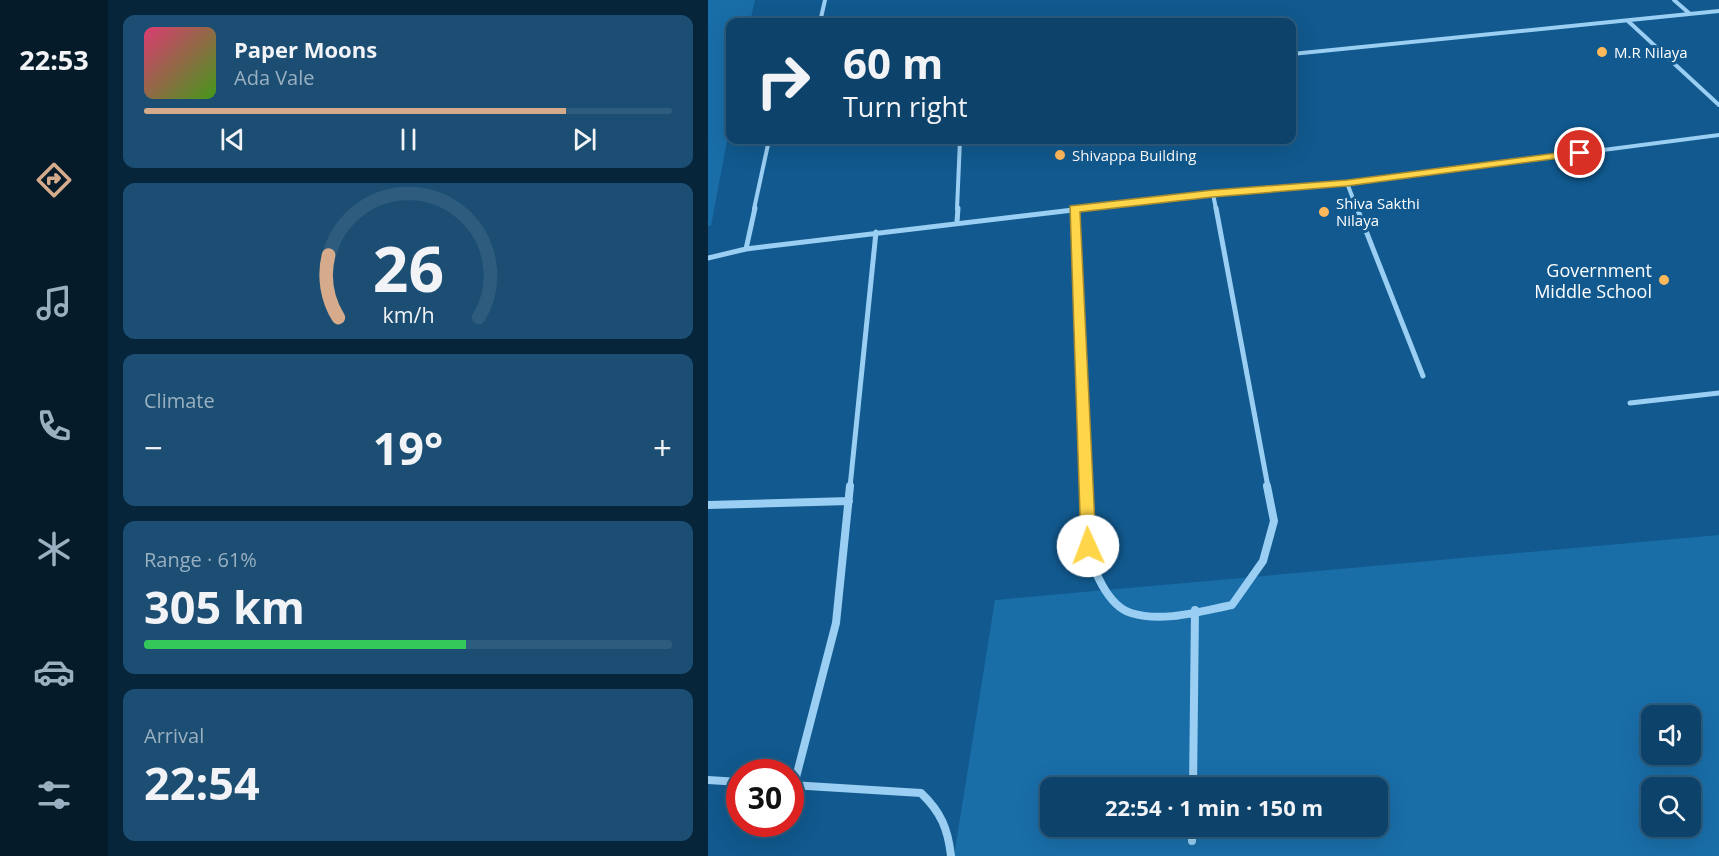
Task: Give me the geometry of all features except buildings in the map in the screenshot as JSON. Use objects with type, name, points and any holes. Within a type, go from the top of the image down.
[{"type":"street","points":[[821,18],[825,0]]},
{"type":"street","points":[[1674,0],[1690,14]]},
{"type":"street","points":[[1296,54],[1719,11]]},
{"type":"street","points":[[1628,21],[1719,105]]},
{"type":"street","points":[[708,258],[746,249],[957,222],[1213,194],[1347,183],[1719,135]]},
{"type":"street","points":[[746,249],[768,144]]},
{"type":"street","points":[[957,222],[960,144]]},
{"type":"street","points":[[1347,183],[1423,376]]},
{"type":"street","points":[[1074,209],[1088,546],[1095,570],[1119,608],[1147,617],[1232,605],[1263,561],[1274,521],[1213,194]]},
{"type":"street","points":[[799,759],[836,623],[876,232]]},
{"type":"street","points":[[1630,403],[1719,393]]},
{"type":"street","points":[[708,505],[849,501]]},
{"type":"street","points":[[1192,777],[1195,610]]},
{"type":"street","points":[[708,780],[726,781]]},
{"type":"street","points":[[804,786],[921,793],[936,806],[948,826],[951,856]]},
{"type":"shaded area","points":[[708,0],[755,0],[751,18],[726,18],[726,144],[711,226],[708,226]]},
{"type":"shaded area","points":[[1719,535],[1719,856],[954,856],[995,600]]},
{"type":"place","name":"M.R Nilaya","points":[[1602,52]]},
{"type":"place","name":"Shivappa Building","points":[[1060,155]]},
{"type":"place","name":"Shiva Sakthi Nilaya","points":[[1324,212]]},
{"type":"place","name":"Government Middle School","points":[[1664,280]]},
{"type":"route","points":[[1088,546],[1074,209],[1347,183],[1580,153]]}]
